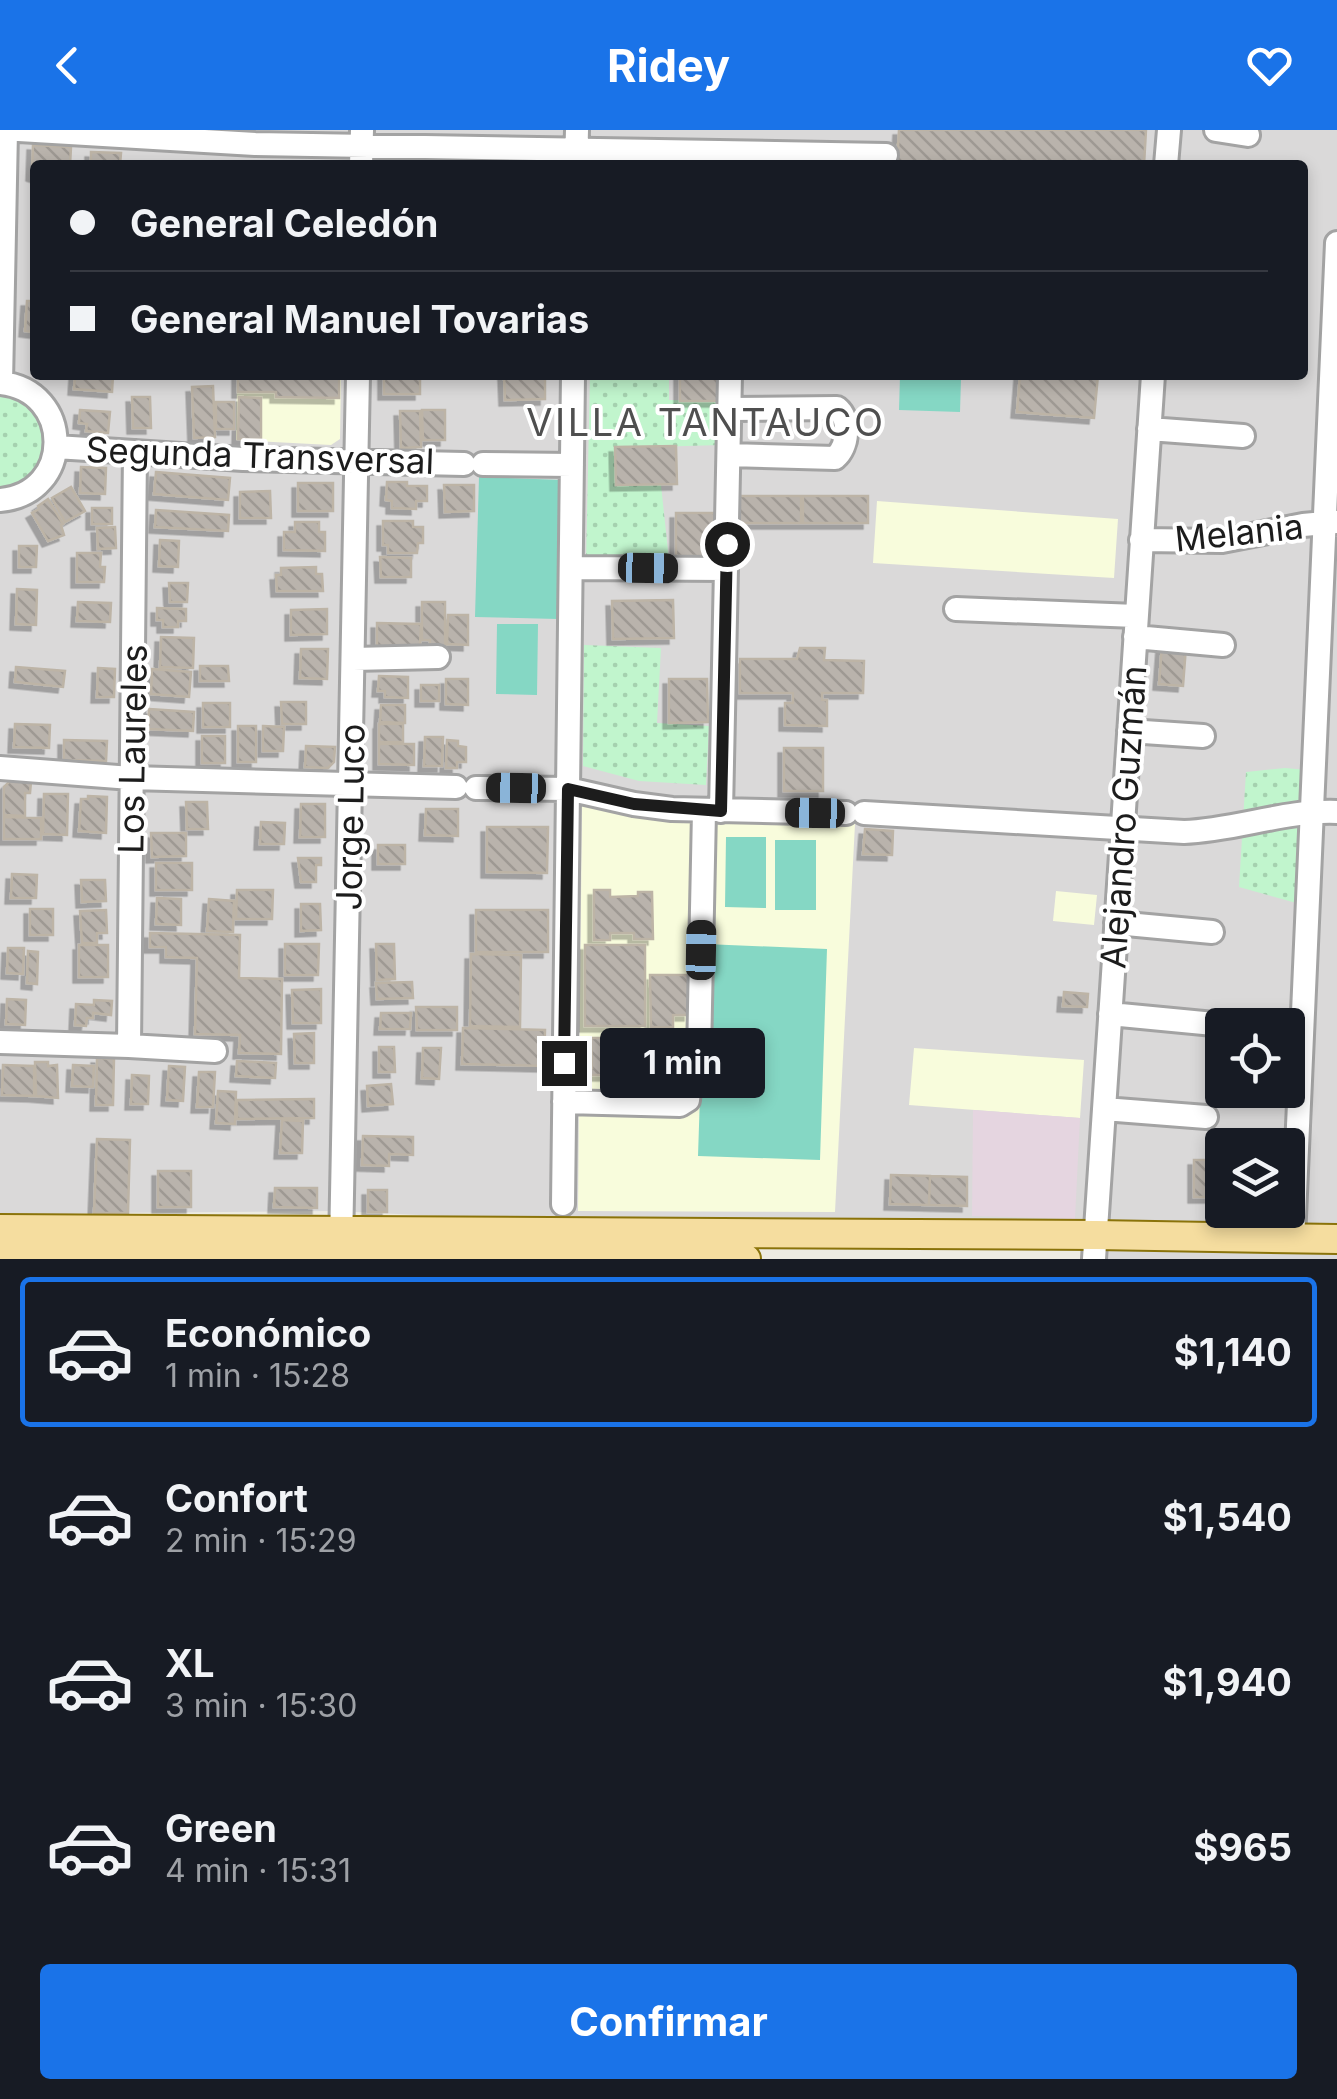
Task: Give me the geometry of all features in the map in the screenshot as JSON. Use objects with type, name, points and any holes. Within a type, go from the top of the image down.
[{"type":"main road","points":[[0,1229],[341,1248],[746,1259]]},
{"type":"main road","points":[[0,1254],[158,1256],[341,1248],[1095,1247],[1337,1240]]},
{"type":"street","points":[[0,500],[19,496],[37,485],[50,468],[56,447],[52,419],[42,403],[28,391],[0,382],[6,130]]},
{"type":"street","points":[[19,130],[362,147],[772,149],[886,155]]},
{"type":"street","points":[[1166,160],[1169,130]]},
{"type":"street","points":[[1216,130],[1248,135]]},
{"type":"street","points":[[1293,1239],[1312,812],[1330,522],[1337,243]]},
{"type":"street","name":"Jorge Luco","points":[[341,1248],[358,380]]},
{"type":"street","points":[[563,1204],[573,380]]},
{"type":"street","points":[[564,1102],[680,1105],[688,1100],[691,1072],[697,1064],[726,570],[730,380]]},
{"type":"street","name":"Alejandro Guzmán","points":[[1095,1247],[1152,380]]},
{"type":"street","points":[[728,455],[835,458],[844,448],[846,421],[837,408],[730,409]]},
{"type":"street","points":[[1149,429],[1243,436]]},
{"type":"street","name":"Segunda Transversal","points":[[56,447],[242,459],[572,465]]},
{"type":"street","name":"Los Laureles","points":[[129,1046],[135,452]]},
{"type":"street","name":"Melania","points":[[1142,540],[1222,541],[1330,522]]},
{"type":"street","points":[[570,568],[726,570]]},
{"type":"street","points":[[956,609],[1136,627],[1223,645]]},
{"type":"street","points":[[353,658],[438,657]]},
{"type":"street","points":[[1129,730],[1203,736]]},
{"type":"street","points":[[0,768],[132,778],[568,789],[634,804],[712,811],[855,813],[1167,832],[1337,812]]},
{"type":"street","points":[[1116,923],[1212,932]]},
{"type":"street","points":[[1110,1014],[1205,1023]]},
{"type":"street","points":[[0,1042],[215,1051]]},
{"type":"street","points":[[1104,1109],[1206,1117]]},
{"type":"shaded area","points":[[0,130],[1337,130],[1337,1259],[1099,1259],[1099,1247],[334,1211],[0,1217]]},
{"type":"shaded area","points":[[237,380],[341,380],[340,439],[331,445],[236,440]]},
{"type":"shaded area","points":[[900,380],[961,380],[960,412],[899,410]]},
{"type":"shaded area","points":[[479,477],[562,480],[558,619],[475,617]]},
{"type":"shaded area","points":[[877,501],[1118,519],[1114,578],[873,563]]},
{"type":"shaded area","points":[[497,624],[538,624],[537,695],[496,694]]},
{"type":"shaded area","points":[[582,800],[637,815],[855,824],[835,1212],[578,1211]]},
{"type":"shaded area","points":[[726,837],[766,837],[766,908],[725,907]]},
{"type":"shaded area","points":[[775,840],[816,840],[816,910],[775,910]]},
{"type":"shaded area","points":[[1056,891],[1097,895],[1094,925],[1053,921]]},
{"type":"shaded area","points":[[705,944],[827,949],[820,1160],[698,1156]]},
{"type":"shaded area","points":[[914,1048],[1084,1060],[1080,1118],[909,1105]]},
{"type":"shaded area","points":[[973,1110],[1080,1118],[1075,1219],[972,1216]]},
{"type":"green space","points":[[590,380],[669,380],[669,400],[719,401],[721,445],[615,448],[616,485],[661,485],[669,560],[586,563]]},
{"type":"green space","points":[[0,392],[27,401],[45,427],[45,458],[27,483],[0,492]]},
{"type":"green space","points":[[584,645],[661,648],[657,723],[709,726],[706,785],[639,781],[583,766]]},
{"type":"green space","points":[[1307,770],[1300,904],[1239,887],[1246,772]]},
{"type":"building","points":[[899,130],[1146,130],[1144,160],[897,160]]},
{"type":"building","points":[[33,145],[71,147],[70,160],[32,160]]},
{"type":"building","points":[[91,152],[121,153],[120,160],[91,160]]},
{"type":"building","points":[[27,301],[30,301],[30,332],[25,331]]},
{"type":"building","points":[[75,380],[113,380],[112,392],[74,389]]},
{"type":"building","points":[[238,380],[339,380],[339,398],[238,392]]},
{"type":"building","points":[[384,380],[420,380],[420,394],[384,394]]},
{"type":"building","points":[[504,380],[545,380],[545,399],[505,400]]},
{"type":"building","points":[[680,380],[719,380],[719,401],[680,401]]},
{"type":"building","points":[[1020,380],[1098,380],[1094,418],[1017,412]]},
{"type":"building","points":[[213,386],[215,437],[194,438],[192,387]]},
{"type":"building","points":[[132,397],[150,397],[151,428],[133,428]]},
{"type":"building","points":[[239,397],[261,398],[261,439],[238,439]]},
{"type":"building","points":[[216,402],[234,402],[234,429],[216,429]]},
{"type":"building","points":[[80,410],[110,412],[108,433],[86,431],[87,424],[79,423]]},
{"type":"building","points":[[422,410],[445,410],[445,440],[423,440]]},
{"type":"building","points":[[400,411],[420,411],[421,447],[401,448]]},
{"type":"building","points":[[676,446],[677,484],[616,485],[615,447]]},
{"type":"building","points":[[81,467],[106,468],[105,494],[80,493]]},
{"type":"building","points":[[156,472],[230,478],[228,500],[154,494]]},
{"type":"building","points":[[387,482],[427,486],[427,501],[416,501],[416,509],[392,508],[392,501],[386,500]]},
{"type":"building","points":[[298,483],[333,483],[333,511],[298,511]]},
{"type":"building","points":[[444,485],[474,485],[474,511],[445,512]]},
{"type":"building","points":[[71,487],[85,511],[65,522],[52,498]]},
{"type":"building","points":[[270,491],[271,518],[240,518],[240,492]]},
{"type":"building","points":[[735,496],[801,496],[801,523],[735,523]]},
{"type":"building","points":[[803,496],[868,496],[868,523],[803,523]]},
{"type":"building","points":[[48,499],[63,524],[64,535],[48,541],[32,513]]},
{"type":"building","points":[[92,508],[112,508],[112,524],[92,524]]},
{"type":"building","points":[[156,510],[229,515],[228,531],[155,527]]},
{"type":"building","points":[[676,513],[714,513],[715,556],[676,556]]},
{"type":"building","points":[[383,521],[413,521],[413,527],[423,527],[423,543],[418,543],[417,553],[388,553],[388,545],[383,545]]},
{"type":"building","points":[[295,522],[319,522],[319,532],[325,532],[325,551],[284,550],[284,532],[295,532]]},
{"type":"building","points":[[115,527],[116,548],[98,549],[97,528]]},
{"type":"building","points":[[160,540],[179,541],[178,567],[159,566]]},
{"type":"building","points":[[19,546],[37,546],[36,567],[19,567]]},
{"type":"building","points":[[77,553],[101,553],[104,582],[77,582]]},
{"type":"building","points":[[380,557],[411,558],[411,577],[381,577]]},
{"type":"building","points":[[316,567],[316,574],[322,574],[323,591],[277,591],[276,575],[281,575],[281,568]]},
{"type":"building","points":[[169,583],[188,583],[187,602],[170,602]]},
{"type":"building","points":[[17,589],[37,590],[36,625],[16,624]]},
{"type":"building","points":[[673,600],[674,638],[613,639],[612,601]]},
{"type":"building","points":[[78,602],[111,603],[110,622],[77,621]]},
{"type":"building","points":[[422,602],[445,602],[445,646],[430,646],[430,640],[422,640]]},
{"type":"building","points":[[157,608],[186,609],[186,621],[178,621],[178,627],[163,627],[163,620],[157,620]]},
{"type":"building","points":[[327,609],[327,634],[291,635],[291,610]]},
{"type":"building","points":[[448,615],[468,615],[468,645],[447,644]]},
{"type":"building","points":[[377,623],[421,624],[420,646],[377,646]]},
{"type":"building","points":[[161,637],[194,638],[193,668],[160,667]]},
{"type":"building","points":[[1162,645],[1186,647],[1183,686],[1159,684]]},
{"type":"building","points":[[800,648],[825,648],[824,660],[864,661],[863,693],[822,693],[822,700],[827,700],[827,726],[785,725],[785,703],[793,703],[793,693],[740,693],[740,659],[797,659]]},
{"type":"building","points":[[301,649],[328,649],[327,679],[300,678]]},
{"type":"building","points":[[200,666],[228,666],[229,681],[200,681]]},
{"type":"building","points":[[16,667],[65,671],[63,687],[15,682]]},
{"type":"building","points":[[98,668],[115,669],[114,697],[97,697]]},
{"type":"building","points":[[152,669],[191,672],[189,697],[151,694]]},
{"type":"building","points":[[379,676],[408,677],[408,698],[385,697],[385,691],[378,691]]},
{"type":"building","points":[[446,679],[468,679],[468,705],[446,704]]},
{"type":"building","points":[[669,679],[707,679],[708,722],[669,723]]},
{"type":"building","points":[[421,685],[439,685],[439,701],[421,701]]},
{"type":"building","points":[[281,702],[306,702],[306,724],[282,724]]},
{"type":"building","points":[[203,703],[230,703],[230,727],[203,727]]},
{"type":"building","points":[[381,705],[405,705],[405,723],[380,722]]},
{"type":"building","points":[[149,709],[194,712],[193,731],[148,729]]},
{"type":"building","points":[[15,724],[50,725],[49,748],[14,747]]},
{"type":"building","points":[[379,724],[403,724],[403,742],[379,742]]},
{"type":"building","points":[[238,726],[256,726],[256,762],[238,762]]},
{"type":"building","points":[[263,726],[284,727],[283,751],[263,751]]},
{"type":"building","points":[[202,736],[225,736],[225,763],[202,763]]},
{"type":"building","points":[[425,737],[443,737],[442,766],[424,766]]},
{"type":"building","points":[[64,740],[107,741],[106,761],[64,760]]},
{"type":"building","points":[[447,740],[466,747],[466,762],[457,762],[457,768],[446,768]]},
{"type":"building","points":[[379,744],[414,744],[414,765],[379,764]]},
{"type":"building","points":[[306,746],[335,747],[334,762],[328,768],[305,767]]},
{"type":"building","points":[[784,748],[823,748],[823,791],[784,791]]},
{"type":"building","points":[[10,781],[31,782],[30,793],[25,793],[25,816],[4,815],[4,787]]},
{"type":"building","points":[[44,794],[68,794],[67,835],[43,834]]},
{"type":"building","points":[[107,797],[106,833],[79,831],[81,799]]},
{"type":"building","points":[[186,802],[207,802],[208,829],[187,829]]},
{"type":"building","points":[[301,804],[325,804],[325,837],[300,837]]},
{"type":"building","points":[[426,809],[458,809],[458,836],[425,835]]},
{"type":"building","points":[[4,817],[41,818],[41,839],[4,839]]},
{"type":"building","points":[[261,822],[285,823],[284,844],[260,844]]},
{"type":"building","points":[[487,827],[548,827],[547,873],[487,872]]},
{"type":"building","points":[[865,829],[893,831],[892,855],[863,854]]},
{"type":"building","points":[[151,833],[186,833],[186,856],[152,857]]},
{"type":"building","points":[[378,845],[405,845],[405,864],[378,864]]},
{"type":"building","points":[[298,858],[321,858],[321,865],[316,865],[316,882],[301,882]]},
{"type":"building","points":[[156,863],[192,863],[192,890],[156,890]]},
{"type":"building","points":[[12,874],[37,875],[36,898],[11,898]]},
{"type":"building","points":[[81,880],[105,880],[106,901],[82,902]]},
{"type":"building","points":[[237,890],[273,890],[272,919],[236,919]]},
{"type":"building","points":[[594,890],[610,890],[610,897],[652,892],[653,939],[634,939],[634,933],[610,933],[610,940],[594,940]]},
{"type":"building","points":[[157,898],[181,899],[181,925],[156,924]]},
{"type":"building","points":[[209,899],[234,901],[233,932],[207,931]]},
{"type":"building","points":[[301,904],[320,904],[321,930],[301,931]]},
{"type":"building","points":[[30,909],[53,909],[53,935],[30,935]]},
{"type":"building","points":[[106,910],[107,933],[97,933],[97,943],[82,943],[80,911]]},
{"type":"building","points":[[476,910],[548,910],[548,952],[476,952]]},
{"type":"building","points":[[150,933],[240,935],[239,978],[282,979],[281,1054],[239,1053],[240,1035],[195,1034],[197,958],[166,957],[166,947],[150,947]]},
{"type":"building","points":[[285,944],[319,944],[318,975],[285,975]]},
{"type":"building","points":[[376,944],[394,944],[395,979],[377,980]]},
{"type":"building","points":[[79,945],[108,945],[108,977],[79,977]]},
{"type":"building","points":[[585,945],[645,945],[645,1026],[585,1026]]},
{"type":"building","points":[[8,948],[24,948],[23,974],[7,973]]},
{"type":"building","points":[[28,951],[38,952],[37,984],[27,983]]},
{"type":"building","points":[[471,954],[521,955],[520,1027],[470,1026]]},
{"type":"building","points":[[650,975],[689,975],[689,1015],[673,1015],[673,1027],[651,1027]]},
{"type":"building","points":[[412,982],[413,998],[377,999],[376,983]]},
{"type":"building","points":[[321,989],[321,1023],[293,1023],[292,990]]},
{"type":"building","points":[[1064,992],[1088,994],[1087,1007],[1063,1006]]},
{"type":"building","points":[[7,999],[26,1000],[25,1025],[6,1024]]},
{"type":"building","points":[[94,1000],[112,1001],[111,1015],[93,1013],[86,1026],[75,1025],[76,1004],[94,1005]]},
{"type":"building","points":[[416,1007],[457,1007],[457,1030],[417,1030]]},
{"type":"building","points":[[381,1013],[411,1013],[410,1029],[380,1029]]},
{"type":"building","points":[[463,1028],[545,1030],[544,1066],[462,1064]]},
{"type":"building","points":[[314,1033],[314,1063],[295,1063],[294,1034]]},
{"type":"building","points":[[591,1038],[633,1038],[633,1075],[586,1075],[586,1068],[592,1068]]},
{"type":"building","points":[[379,1047],[394,1047],[395,1072],[379,1072]]},
{"type":"building","points":[[423,1048],[441,1048],[439,1079],[422,1078]]},
{"type":"building","points":[[97,1058],[114,1059],[113,1105],[96,1105]]},
{"type":"building","points":[[237,1061],[276,1063],[275,1078],[236,1076]]},
{"type":"building","points":[[35,1062],[57,1065],[58,1098],[36,1096]]},
{"type":"building","points":[[3,1065],[34,1066],[34,1096],[2,1095]]},
{"type":"building","points":[[73,1065],[94,1066],[93,1087],[72,1086]]},
{"type":"building","points":[[169,1066],[185,1067],[183,1101],[167,1100]]},
{"type":"building","points":[[199,1072],[215,1072],[213,1107],[197,1107]]},
{"type":"building","points":[[132,1075],[149,1076],[148,1104],[131,1104]]},
{"type":"building","points":[[391,1084],[393,1104],[368,1106],[367,1086]]},
{"type":"building","points":[[218,1091],[236,1092],[235,1124],[216,1123]]},
{"type":"building","points":[[314,1099],[314,1118],[237,1119],[237,1100]]},
{"type":"building","points":[[282,1120],[303,1121],[302,1153],[280,1153]]},
{"type":"building","points":[[363,1136],[413,1137],[413,1155],[389,1154],[389,1166],[362,1165]]},
{"type":"building","points":[[97,1139],[130,1140],[128,1213],[94,1213]]},
{"type":"building","points":[[1194,1160],[1205,1160],[1205,1197],[1194,1197]]},
{"type":"building","points":[[158,1171],[191,1171],[191,1207],[158,1207]]},
{"type":"building","points":[[891,1175],[930,1176],[929,1205],[890,1204]]},
{"type":"building","points":[[930,1176],[967,1177],[967,1206],[929,1205]]},
{"type":"building","points":[[275,1188],[317,1188],[317,1208],[274,1207]]},
{"type":"building","points":[[368,1190],[387,1190],[387,1212],[368,1212]]},
{"type":"district","name":"VILLA TANTAUCO","points":[[706,422]]},
{"type":"route","points":[[564,1063],[568,789],[634,804],[721,811],[727,544]]}]
